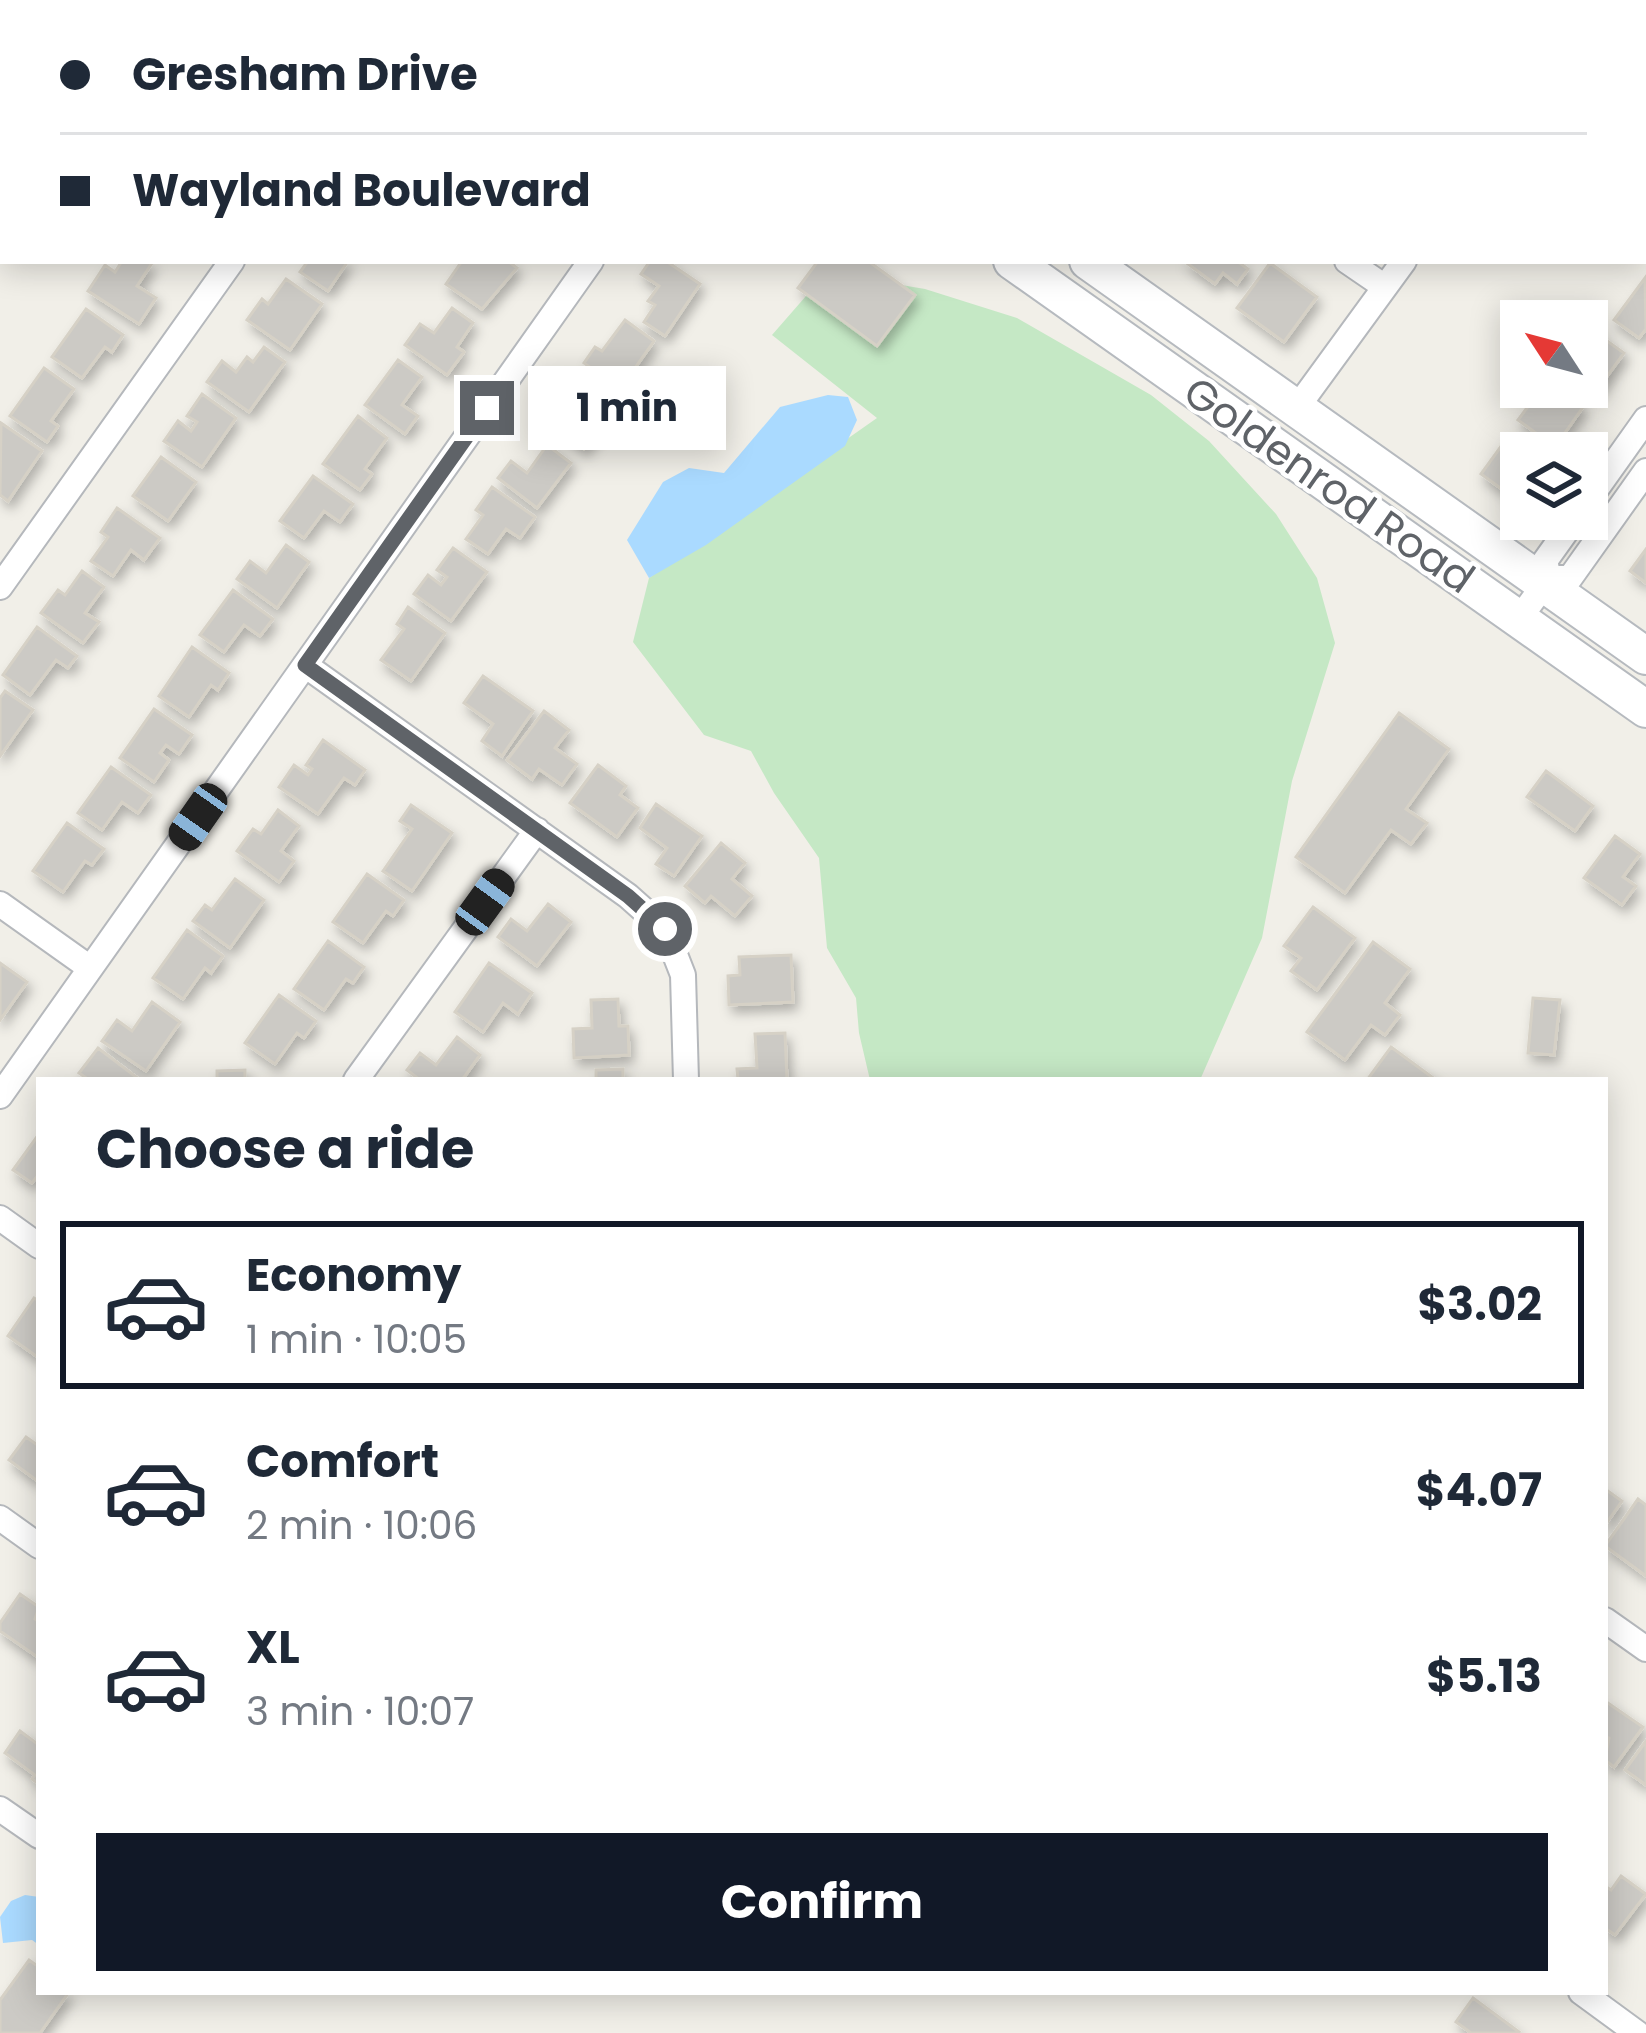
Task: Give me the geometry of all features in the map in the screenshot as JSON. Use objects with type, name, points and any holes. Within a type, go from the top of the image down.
[{"type":"main road","name":"Goldenrod Road","points":[[1016,264],[1646,709]]},
{"type":"main road","name":"Goldenrod Road","points":[[1092,264],[1646,656]]},
{"type":"main road","points":[[1078,308],[1124,315],[1251,405],[1296,409]]},
{"type":"street","points":[[0,587],[230,264]]},
{"type":"street","points":[[0,1096],[589,264]]},
{"type":"street","points":[[1351,264],[1385,287]]},
{"type":"street","points":[[1296,409],[1402,264]]},
{"type":"street","points":[[1608,472],[1646,419]]},
{"type":"street","points":[[1546,581],[1570,578],[1646,471]]},
{"type":"street","points":[[1519,619],[1546,581],[1545,561],[1560,540]]},
{"type":"street","points":[[305,665],[628,896],[665,929],[683,975],[686,1077]]},
{"type":"street","points":[[358,1077],[537,830]]},
{"type":"street","points":[[0,904],[90,968]]},
{"type":"street","points":[[0,1218],[36,1244]]},
{"type":"street","points":[[0,1518],[36,1544]]},
{"type":"street","points":[[1608,1622],[1646,1648]]},
{"type":"street","points":[[0,1809],[36,1834]]},
{"type":"street","points":[[1585,1995],[1637,2033]]},
{"type":"green space","points":[[854,277],[925,289],[1017,318],[1151,395],[1209,441],[1276,514],[1317,578],[1335,643],[1292,781],[1262,938],[1201,1077],[869,1077],[856,998],[827,948],[819,858],[751,751],[704,735],[633,642],[649,578],[877,418],[772,335],[813,288]]},
{"type":"water","points":[[828,395],[848,397],[857,420],[845,446],[706,545],[649,578],[627,540],[663,482],[689,468],[724,473],[780,407]]},
{"type":"water","points":[[36,1897],[36,1943],[3,1943],[0,1917],[11,1901]]},
{"type":"building","points":[[120,264],[151,264],[137,286],[156,298],[139,324],[88,291],[105,265],[115,272]]},
{"type":"building","points":[[306,264],[346,264],[328,291],[300,272]]},
{"type":"building","points":[[460,264],[512,264],[517,268],[482,309],[446,284]]},
{"type":"building","points":[[648,264],[670,264],[700,284],[665,336],[644,322],[655,305],[648,301],[659,286],[641,274]]},
{"type":"building","points":[[816,264],[872,264],[915,295],[877,346],[798,288]]},
{"type":"building","points":[[1188,264],[1241,264],[1248,269],[1237,284],[1223,273],[1215,284]]},
{"type":"building","points":[[1269,264],[1317,297],[1284,342],[1237,308]]},
{"type":"building","points":[[1645,278],[1646,329],[1639,338],[1614,320]]},
{"type":"building","points":[[286,279],[322,304],[290,350],[247,320],[262,299],[268,304]]},
{"type":"building","points":[[452,308],[473,323],[457,347],[464,352],[447,375],[405,345],[420,324],[434,333]]},
{"type":"building","points":[[86,309],[123,335],[112,352],[105,347],[82,378],[52,357]]},
{"type":"building","points":[[625,320],[654,341],[620,389],[584,363],[595,347],[602,351]]},
{"type":"building","points":[[1608,342],[1624,353],[1608,375]]},
{"type":"building","points":[[264,347],[285,362],[249,412],[207,382],[222,361],[236,372],[247,357],[253,362]]},
{"type":"building","points":[[398,360],[422,377],[402,405],[418,416],[405,434],[365,405]]},
{"type":"building","points":[[44,368],[74,389],[51,421],[58,426],[47,442],[10,416]]},
{"type":"building","points":[[594,386],[617,404],[584,449],[544,419],[557,402],[573,414]]},
{"type":"building","points":[[202,394],[236,418],[202,467],[164,441],[178,421],[191,431],[197,422],[187,416]]},
{"type":"building","points":[[1527,408],[1582,408],[1566,432],[1534,432],[1518,420]]},
{"type":"building","points":[[358,416],[387,438],[365,469],[372,474],[360,490],[323,464]]},
{"type":"building","points":[[1,423],[42,451],[8,501],[0,495]]},
{"type":"building","points":[[547,445],[571,463],[537,508],[498,478],[511,461],[527,473]]},
{"type":"building","points":[[1500,448],[1500,488],[1481,474]]},
{"type":"building","points":[[161,457],[196,482],[168,521],[133,496]]},
{"type":"building","points":[[313,476],[353,504],[340,522],[324,511],[304,538],[280,521]]},
{"type":"building","points":[[492,487],[535,517],[520,538],[506,529],[488,554],[466,539],[483,515],[476,510]]},
{"type":"building","points":[[117,508],[160,538],[144,560],[131,550],[113,576],[91,561],[108,537],[101,532]]},
{"type":"building","points":[[286,545],[309,562],[277,608],[237,579],[250,561],[266,573]]},
{"type":"building","points":[[453,548],[487,572],[451,621],[414,594],[428,575],[441,585],[447,577],[437,570]]},
{"type":"building","points":[[1646,549],[1646,583],[1630,571]]},
{"type":"building","points":[[82,571],[104,587],[85,613],[99,622],[83,643],[41,613],[58,590],[65,595]]},
{"type":"building","points":[[233,590],[273,619],[260,636],[244,625],[224,652],[200,635]]},
{"type":"building","points":[[408,607],[445,633],[411,681],[381,660],[404,629],[397,624]]},
{"type":"building","points":[[37,627],[77,656],[68,668],[56,660],[30,695],[3,675]]},
{"type":"building","points":[[192,647],[229,673],[218,690],[211,685],[189,717],[159,696]]},
{"type":"building","points":[[483,676],[533,711],[502,756],[482,741],[493,724],[464,703]]},
{"type":"building","points":[[5,691],[33,710],[0,756],[0,698]]},
{"type":"building","points":[[154,709],[192,735],[179,754],[166,745],[160,753],[169,760],[154,782],[120,758]]},
{"type":"building","points":[[544,711],[569,730],[555,748],[577,764],[562,785],[539,769],[532,779],[507,760]]},
{"type":"building","points":[[1399,713],[1449,749],[1406,809],[1427,823],[1411,844],[1391,830],[1345,893],[1296,857]]},
{"type":"building","points":[[323,740],[365,770],[355,785],[344,778],[318,814],[279,787],[294,765],[308,775],[312,769],[306,765]]},
{"type":"building","points":[[598,765],[626,786],[620,795],[638,808],[617,837],[570,803]]},
{"type":"building","points":[[111,767],[151,795],[138,813],[122,802],[102,830],[78,813]]},
{"type":"building","points":[[1546,771],[1593,806],[1575,831],[1527,797]]},
{"type":"building","points":[[656,804],[702,836],[674,876],[656,864],[667,848],[640,828]]},
{"type":"building","points":[[411,805],[452,833],[412,891],[383,871],[412,829],[400,821]]},
{"type":"building","points":[[278,810],[299,826],[281,851],[294,861],[279,882],[237,851],[253,829],[261,834]]},
{"type":"building","points":[[67,823],[104,849],[92,865],[85,861],[63,892],[33,871]]},
{"type":"building","points":[[1615,836],[1640,854],[1623,877],[1636,886],[1622,905],[1584,878]]},
{"type":"building","points":[[721,843],[745,863],[732,879],[752,896],[735,916],[711,896],[705,903],[685,886]]},
{"type":"building","points":[[367,874],[404,900],[393,916],[386,911],[363,943],[333,922]]},
{"type":"building","points":[[235,879],[264,900],[230,948],[193,921],[205,905],[212,910]]},
{"type":"building","points":[[548,904],[571,922],[537,966],[498,937],[511,919],[527,931]]},
{"type":"building","points":[[1313,907],[1355,938],[1317,990],[1291,971],[1301,958],[1284,946]]},
{"type":"building","points":[[187,930],[223,956],[211,973],[205,968],[183,999],[153,978]]},
{"type":"building","points":[[328,941],[364,967],[353,983],[346,979],[324,1010],[294,989]]},
{"type":"building","points":[[1373,942],[1410,969],[1385,1003],[1400,1015],[1385,1035],[1371,1025],[1345,1060],[1307,1032]]},
{"type":"building","points":[[791,955],[793,1002],[729,1005],[728,976],[740,975],[739,957]]},
{"type":"building","points":[[0,963],[27,982],[0,1020]]},
{"type":"building","points":[[489,963],[532,993],[518,1014],[503,1003],[483,1032],[455,1012]]},
{"type":"building","points":[[279,995],[316,1021],[304,1038],[297,1033],[275,1064],[245,1043]]},
{"type":"building","points":[[1533,998],[1560,1000],[1554,1055],[1528,1053]]},
{"type":"building","points":[[618,999],[619,1026],[628,1026],[629,1055],[574,1058],[573,1029],[592,1028],[591,1000]]},
{"type":"building","points":[[152,1002],[180,1022],[146,1071],[102,1041],[117,1020],[132,1031]]},
{"type":"building","points":[[785,1033],[787,1077],[738,1077],[737,1069],[757,1068],[755,1034]]},
{"type":"building","points":[[457,1037],[480,1055],[464,1077],[416,1077],[407,1070],[420,1053],[436,1065]]},
{"type":"building","points":[[1391,1047],[1432,1077],[1369,1077]]},
{"type":"building","points":[[98,1048],[136,1077],[85,1077],[79,1073]]},
{"type":"building","points":[[623,1069],[623,1077],[596,1077],[596,1070]]},
{"type":"building","points":[[245,1070],[245,1077],[217,1077],[217,1071]]},
{"type":"building","points":[[36,1138],[36,1178],[32,1183],[13,1170]]},
{"type":"building","points":[[34,1298],[36,1299],[36,1356],[8,1336]]},
{"type":"building","points":[[26,1437],[36,1444],[36,1480],[9,1460]]},
{"type":"building","points":[[1608,1491],[1622,1501],[1608,1521]]},
{"type":"building","points":[[1638,1499],[1646,1505],[1646,1576],[1608,1548]]},
{"type":"building","points":[[20,1594],[36,1605],[36,1656],[0,1631],[0,1623]]},
{"type":"building","points":[[1608,1703],[1643,1727],[1614,1767],[1608,1762]]},
{"type":"building","points":[[20,1731],[36,1743],[36,1782],[35,1775],[5,1753]]},
{"type":"building","points":[[1646,1741],[1646,1785],[1625,1770]]},
{"type":"building","points":[[1621,1876],[1646,1894],[1615,1935],[1608,1930],[1608,1888]]},
{"type":"building","points":[[29,1960],[36,1965],[36,1995],[67,1995],[40,2033],[0,2033],[0,2000]]},
{"type":"building","points":[[1473,1998],[1519,2032],[1471,2033],[1456,2022]]},
{"type":"route","points":[[487,408],[305,665],[628,896],[665,929]]}]
